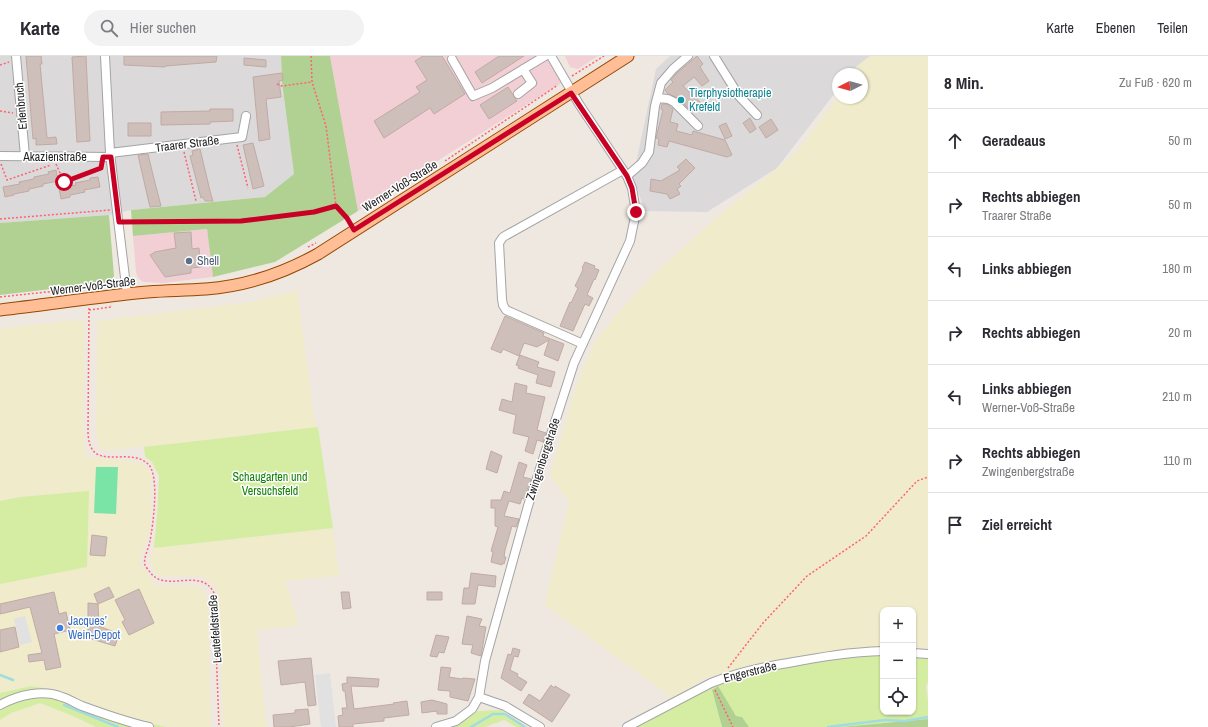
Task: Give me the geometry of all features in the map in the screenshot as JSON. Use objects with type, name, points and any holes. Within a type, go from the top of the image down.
[{"type":"main road","name":"Werner-Voß-Straße","points":[[0,310],[88,299],[127,289],[207,289],[231,286],[270,276],[296,266],[628,56]]},
{"type":"street","name":"Erlenbruch","points":[[16,56],[25,156]]},
{"type":"street","points":[[105,56],[108,155],[118,209],[127,289]]},
{"type":"street","points":[[452,59],[473,96],[492,88],[545,56]]},
{"type":"street","name":"Zwingenbergstraße","points":[[436,727],[456,721],[472,710],[479,697],[486,661],[528,506],[574,363],[630,241],[636,212],[632,188],[625,173],[571,93],[550,56]]},
{"type":"street","points":[[583,344],[506,310],[502,299],[499,243],[503,237],[642,163],[649,152],[657,98],[661,83],[673,69],[688,56]]},
{"type":"street","points":[[714,56],[739,96],[757,115]]},
{"type":"street","points":[[518,94],[532,83],[523,69]]},
{"type":"street","points":[[657,98],[668,99],[674,102],[698,126]]},
{"type":"street","name":"Traarer Straße","points":[[108,155],[242,137],[246,116]]},
{"type":"street","name":"Akazienstraße","points":[[0,156],[108,155]]},
{"type":"street","name":"Engerstraße","points":[[626,727],[711,683],[726,677],[817,657],[854,652],[880,651]]},
{"type":"street","points":[[916,653],[928,654]]},
{"type":"street","points":[[0,705],[27,695],[41,693],[52,694],[61,696],[80,705],[130,723],[149,727]]},
{"type":"street","points":[[479,697],[505,706],[540,727]]},
{"type":"path","points":[[311,56],[312,82],[326,126],[336,206],[347,218],[354,230]]},
{"type":"path","points":[[441,163],[604,56]]},
{"type":"path","points":[[277,84],[282,86],[312,82]]},
{"type":"path","points":[[0,111],[21,114]]},
{"type":"path","points":[[235,138],[248,188]]},
{"type":"path","points":[[182,144],[196,201]]},
{"type":"path","points":[[0,162],[7,180],[56,164],[64,182],[101,168],[108,155]]},
{"type":"path","points":[[119,222],[241,221],[314,212],[336,206]]},
{"type":"path","points":[[0,219],[118,209]]},
{"type":"path","points":[[309,247],[316,243]]},
{"type":"path","points":[[0,297],[127,289]]},
{"type":"path","name":"Leutefeldstraße","points":[[88,299],[89,442],[91,449],[97,454],[106,456],[140,459],[148,463],[153,470],[155,479],[153,520],[145,564],[153,576],[157,580],[161,581],[199,580],[210,586],[214,593],[219,727]]},
{"type":"path","points":[[726,677],[725,672],[763,622],[807,576],[866,536],[917,481],[928,477]]},
{"type":"path","points":[[711,683],[733,727]]},
{"type":"shaded area","points":[[0,56],[281,56],[282,82],[294,174],[265,197],[131,210],[109,215],[0,223]]},
{"type":"shaded area","points":[[330,56],[551,56],[564,81],[358,211]]},
{"type":"shaded area","points":[[565,56],[598,56],[578,69],[570,67]]},
{"type":"shaded area","points":[[670,56],[870,56],[855,68],[832,68],[832,97],[777,168],[707,212],[645,211],[633,177],[656,69]]},
{"type":"shaded area","points":[[870,56],[928,56],[928,649],[916,647],[916,607],[880,607],[880,648],[757,664],[708,677],[672,698],[545,605],[569,501],[550,476],[575,390],[594,343],[617,314],[653,275],[718,216],[796,153],[833,104],[868,104],[868,68],[856,67]]},
{"type":"shaded area","points":[[207,229],[213,277],[163,283],[143,282],[138,278],[136,272],[133,236]]},
{"type":"shaded area","points":[[297,290],[314,417],[318,427],[104,451],[98,445],[96,428],[97,321],[251,302]]},
{"type":"shaded area","points":[[75,320],[85,322],[83,431],[86,457],[129,461],[140,463],[147,468],[150,473],[151,509],[149,532],[140,562],[156,586],[183,585],[200,587],[206,594],[208,606],[211,727],[166,727],[128,719],[49,688],[31,686],[0,693],[0,584],[87,567],[89,491],[20,497],[0,501],[0,329]]},
{"type":"shaded area","points":[[333,528],[339,576],[285,581],[299,626],[257,630],[266,727],[223,727],[218,592],[212,583],[200,576],[158,576],[151,565],[150,558],[152,551],[154,548]]},
{"type":"shaded area","points":[[25,616],[32,642],[20,645],[14,619]]},
{"type":"shaded area","points":[[330,673],[336,727],[321,727],[315,675]]},
{"type":"shaded area","points":[[40,703],[96,727],[0,727],[0,720],[11,713]]},
{"type":"green space","points":[[281,56],[330,56],[358,211],[275,262],[213,277],[207,229],[133,236],[131,210],[265,197],[294,174],[282,82]]},
{"type":"green space","points":[[109,215],[114,276],[110,282],[0,295],[0,223]]},
{"type":"green space","name":"Schaugarten und Versuchsfeld","points":[[318,427],[333,528],[154,548],[159,476],[152,462],[145,457],[144,447]]},
{"type":"green space","points":[[96,467],[118,467],[116,514],[94,513]]},
{"type":"green space","points":[[89,491],[87,567],[0,584],[0,501],[20,497]]},
{"type":"green space","points":[[880,654],[880,715],[916,715],[916,655],[928,657],[928,682],[926,686],[928,719],[841,727],[749,727],[742,717],[736,716],[712,690],[722,727],[635,727],[709,688],[764,670],[822,659]]},
{"type":"green space","points":[[31,686],[50,689],[128,719],[166,727],[96,727],[40,703],[11,713],[0,720],[0,693]]},
{"type":"green space","points":[[718,686],[736,716],[742,717],[749,727],[722,727],[712,690]]},
{"type":"green space","points":[[501,710],[527,727],[516,727],[504,720],[485,727],[451,727],[457,726],[478,711]]},
{"type":"green space","points":[[928,719],[928,727],[841,727]]},
{"type":"building","points":[[26,56],[41,56],[42,64],[40,64],[47,138],[56,137],[57,144],[36,145],[36,138],[33,139]]},
{"type":"building","points":[[86,56],[90,141],[77,142],[72,57]]},
{"type":"building","points":[[124,56],[217,56],[216,62],[165,67],[124,65]]},
{"type":"building","points":[[423,56],[442,56],[465,94],[434,114],[430,108],[384,138],[374,121],[420,92],[416,87],[427,80],[415,61]]},
{"type":"building","points":[[499,56],[524,56],[482,83],[475,72]]},
{"type":"building","points":[[697,56],[703,64],[700,67],[709,81],[702,86],[694,77],[683,86],[701,103],[692,112],[678,98],[668,94],[665,90],[673,82],[671,80],[677,73]]},
{"type":"building","points":[[244,58],[266,60],[266,67],[244,65]]},
{"type":"building","points":[[282,73],[283,80],[279,81],[281,97],[266,99],[270,139],[259,141],[253,77]]},
{"type":"building","points":[[508,87],[517,101],[489,119],[480,105]]},
{"type":"building","points":[[662,104],[666,104],[673,109],[670,122],[678,124],[676,131],[692,135],[693,131],[725,140],[732,155],[727,157],[669,141],[667,147],[658,145],[659,139],[656,138],[663,110],[661,109]]},
{"type":"building","points":[[210,109],[233,109],[233,121],[210,122],[210,124],[161,125],[161,112],[210,111]]},
{"type":"building","points":[[750,118],[756,129],[750,133],[743,123]]},
{"type":"building","points":[[771,119],[778,130],[766,138],[759,127]]},
{"type":"building","points":[[128,123],[151,123],[151,136],[128,136]]},
{"type":"building","points":[[726,123],[732,136],[725,139],[719,126]]},
{"type":"building","points":[[253,143],[264,186],[253,189],[243,145]]},
{"type":"building","points":[[200,149],[213,201],[205,201],[203,197],[201,198],[190,156],[193,155],[192,151]]},
{"type":"building","points":[[148,154],[161,206],[150,207],[149,203],[138,155]]},
{"type":"building","points":[[686,159],[695,168],[679,184],[681,186],[677,189],[680,194],[670,199],[667,194],[650,191],[651,179],[661,181],[680,170],[677,167]]},
{"type":"building","points":[[56,170],[58,181],[43,184],[43,186],[29,189],[29,191],[5,197],[3,187],[20,184],[19,182],[34,179],[34,177],[49,174],[48,172]]},
{"type":"building","points":[[98,177],[100,187],[84,190],[85,192],[70,195],[70,197],[61,199],[59,188],[76,185],[75,183]]},
{"type":"building","points":[[191,232],[192,249],[199,248],[201,267],[191,268],[191,273],[165,277],[150,255],[155,252],[176,248],[174,233]]},
{"type":"building","points":[[585,262],[595,266],[594,268],[599,270],[587,295],[593,298],[589,306],[585,304],[573,331],[560,326],[570,302],[571,303],[578,288],[575,286]]},
{"type":"building","points":[[505,316],[544,333],[543,336],[564,344],[558,361],[544,355],[549,340],[537,347],[524,343],[519,356],[503,349],[501,353],[491,349]]},
{"type":"building","points":[[520,355],[539,362],[537,367],[555,372],[551,387],[536,383],[538,375],[518,368],[519,366],[516,365]]},
{"type":"building","points":[[515,383],[527,386],[526,393],[545,397],[537,430],[546,433],[543,442],[537,440],[533,454],[525,451],[529,437],[513,433],[516,415],[499,410],[502,399],[512,402]]},
{"type":"building","points":[[491,451],[502,456],[497,473],[486,469]]},
{"type":"building","points":[[519,462],[527,465],[523,477],[531,479],[524,499],[522,498],[520,504],[509,501],[504,516],[519,519],[516,527],[512,526],[505,550],[504,557],[506,557],[504,564],[502,563],[502,565],[491,562],[493,552],[491,551],[498,527],[495,526],[495,508],[491,508],[491,500],[501,500],[504,491],[510,493]]},
{"type":"building","points":[[92,535],[107,537],[105,556],[90,555]]},
{"type":"building","points":[[471,573],[496,576],[495,587],[478,585],[475,604],[462,604],[464,588],[469,588]]},
{"type":"building","points":[[109,587],[114,597],[98,604],[94,594]]},
{"type":"building","points":[[139,589],[154,623],[129,635],[122,622],[125,620],[115,600]]},
{"type":"building","points":[[54,592],[59,614],[66,612],[70,630],[54,634],[61,667],[46,670],[44,660],[29,662],[28,655],[42,653],[30,607],[0,614],[0,604]]},
{"type":"building","points":[[341,592],[349,592],[351,608],[343,609]]},
{"type":"building","points":[[427,592],[442,592],[442,600],[427,600]]},
{"type":"building","points":[[88,603],[98,604],[99,626],[119,634],[115,646],[88,638]]},
{"type":"building","points":[[467,616],[482,619],[479,626],[486,627],[481,656],[471,653],[473,645],[462,644]]},
{"type":"building","points":[[15,627],[19,647],[0,652],[0,630]]},
{"type":"building","points":[[436,635],[449,637],[444,653],[439,652],[437,657],[430,656]]},
{"type":"building","points":[[513,648],[520,650],[518,657],[514,656],[510,670],[518,674],[517,676],[527,682],[521,691],[501,678],[508,654],[511,655]]},
{"type":"building","points":[[311,658],[316,705],[308,706],[305,682],[281,685],[278,661]]},
{"type":"building","points":[[441,667],[451,668],[449,677],[475,679],[468,701],[450,697],[450,691],[438,690]]},
{"type":"building","points":[[347,677],[379,679],[378,687],[351,686],[354,709],[407,701],[409,715],[384,718],[384,721],[353,724],[353,727],[339,727],[338,716],[343,715],[342,708],[347,708],[345,691],[343,691],[342,684],[347,683]]},
{"type":"building","points":[[551,685],[554,688],[555,686],[570,695],[552,722],[523,703],[529,694],[540,701]]},
{"type":"building","points":[[432,700],[447,704],[447,714],[437,714],[437,711],[422,713],[421,702]]},
{"type":"building","points":[[308,709],[310,724],[289,727],[274,727],[273,715],[295,713],[295,710]]},
{"type":"waterway","points":[[0,675],[13,680]]},
{"type":"waterway","points":[[64,705],[118,727]]},
{"type":"waterway","points":[[471,727],[493,714],[505,714],[525,727]]},
{"type":"waterway","points":[[828,727],[885,720],[905,721],[928,717]]},
{"type":"place","name":"Tierphysiotherapie Krefeld","points":[[681,100]]},
{"type":"place","name":"Shell","points":[[189,261]]},
{"type":"place","name":"Jacques’ Wein-Depot","points":[[60,628]]},
{"type":"route","points":[[64,182],[101,168],[103,157],[111,157],[119,222],[241,221],[314,212],[336,206],[347,218],[354,230],[571,93],[627,176],[632,188],[636,212]]}]
